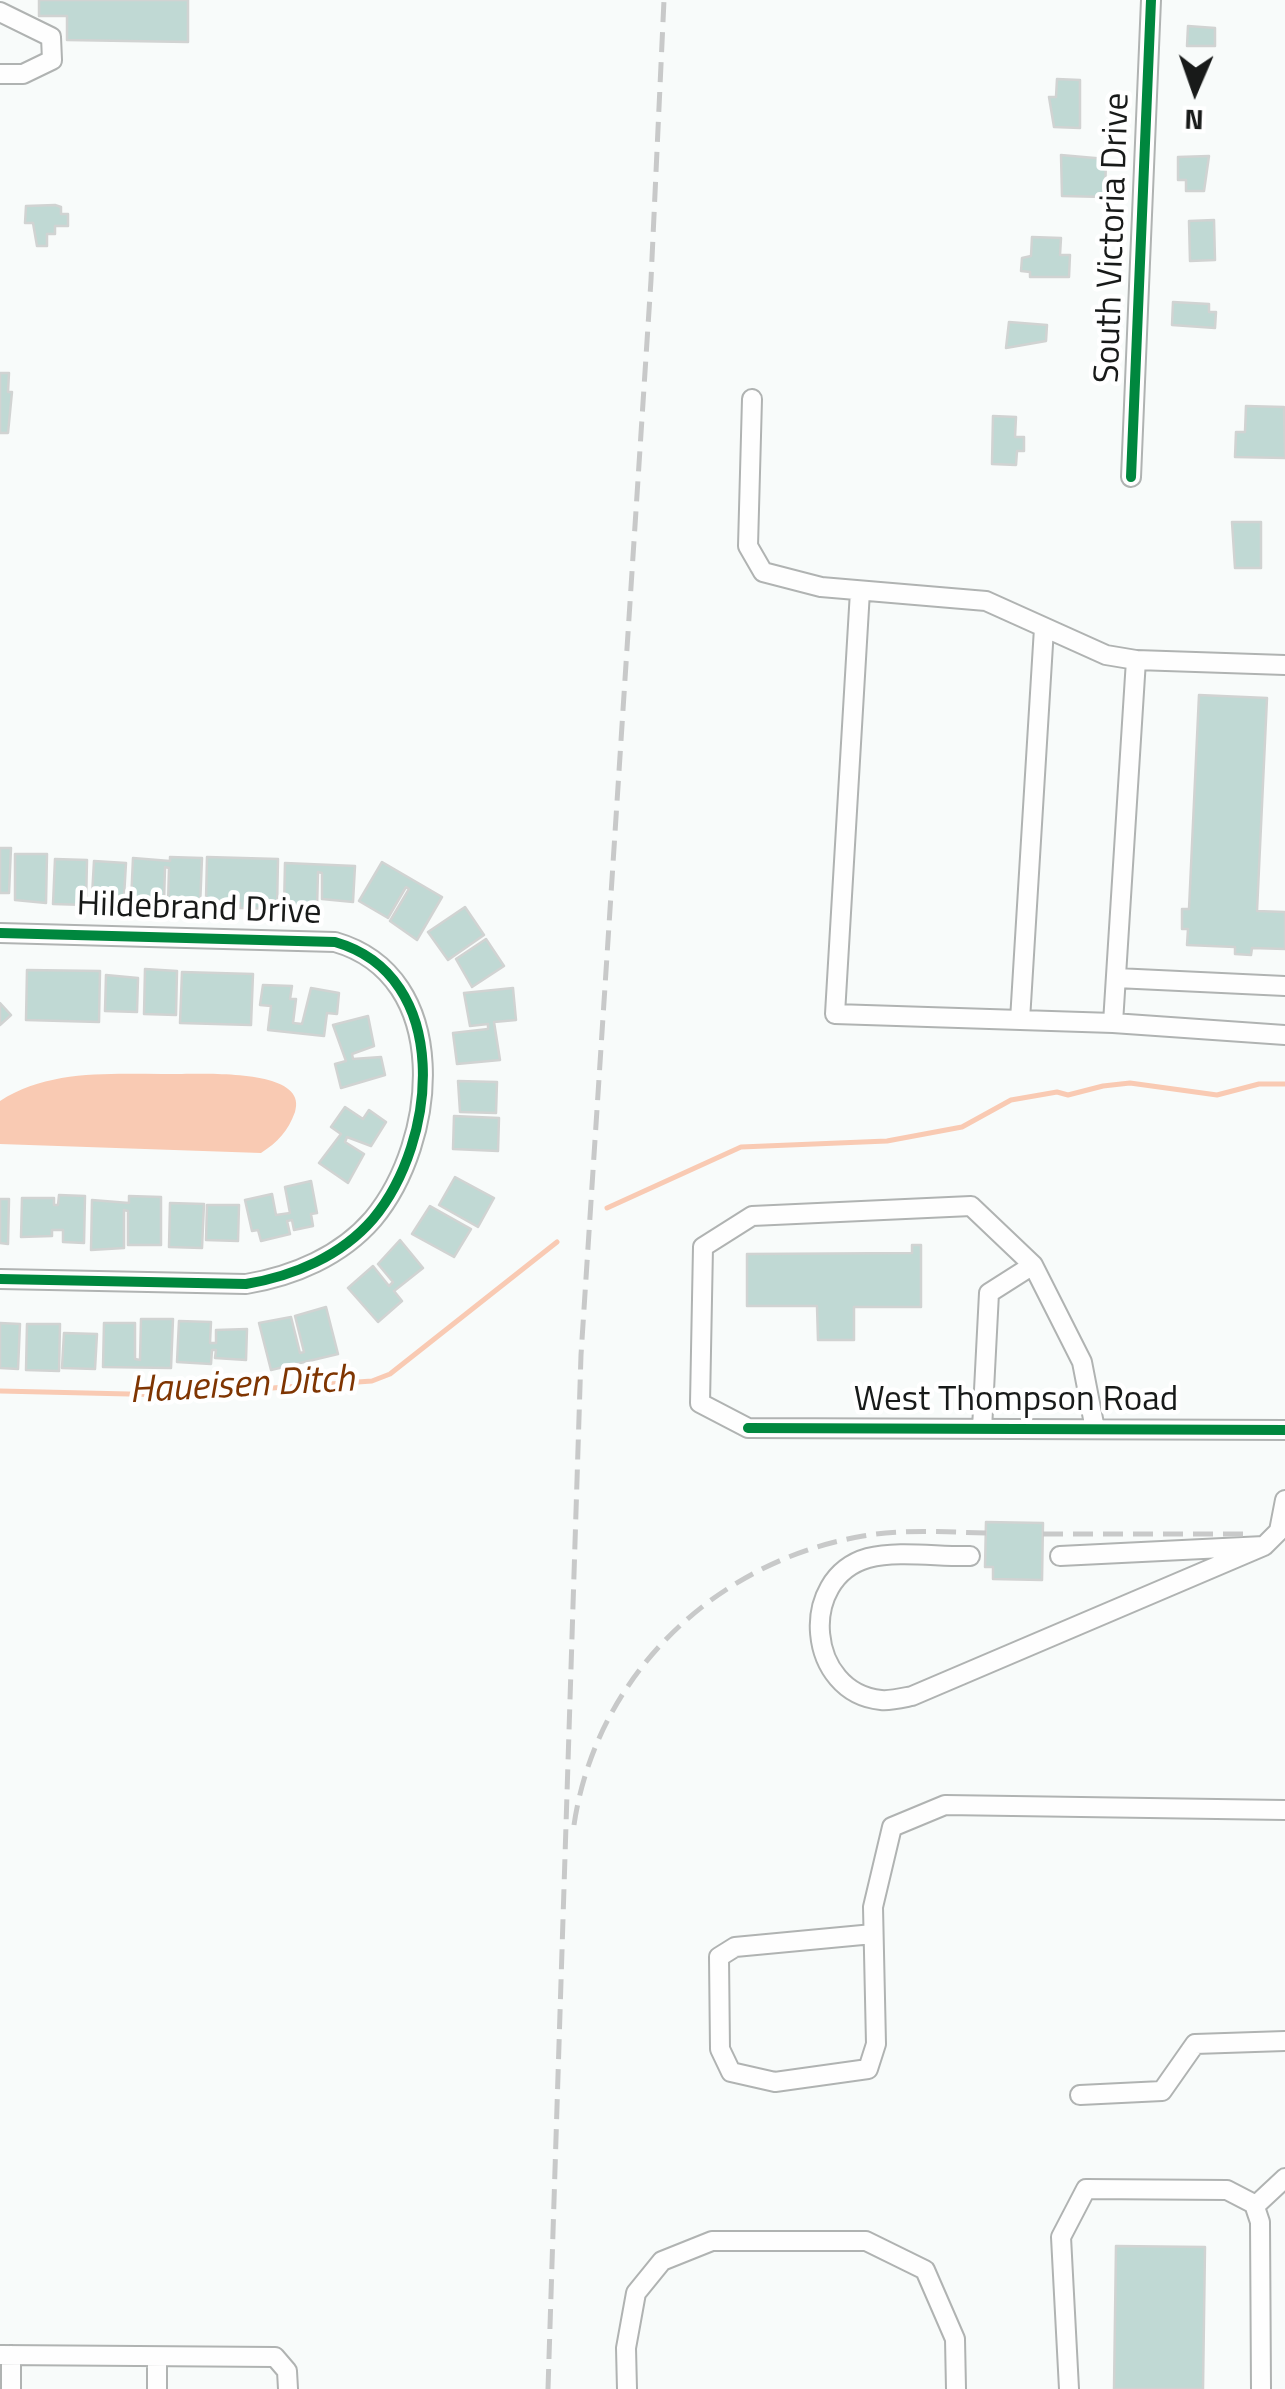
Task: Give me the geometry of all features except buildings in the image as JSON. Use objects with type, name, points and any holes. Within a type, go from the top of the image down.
[{"type":"street","name":"South Victoria Drive","points":[[1131,478],[1151,0]]},
{"type":"street","points":[[0,12],[51,37],[52,60],[24,74],[0,74]]},
{"type":"street","points":[[752,399],[748,546],[763,572],[821,587],[986,601],[1106,655],[1136,660],[1285,665]]},
{"type":"street","points":[[860,591],[835,1014],[1113,1023],[1285,1035]]},
{"type":"street","points":[[1020,1020],[1044,628]]},
{"type":"street","points":[[1113,1023],[1136,660]]},
{"type":"street","name":"Hildebrand Drive","points":[[0,933],[318,940],[350,946],[387,971],[411,1003],[419,1029],[418,1121],[392,1190],[371,1221],[341,1247],[296,1271],[246,1284],[0,1279]]},
{"type":"street","points":[[1116,978],[1285,986]]},
{"type":"street","name":"West Thompson Road","points":[[1033,1265],[970,1206],[752,1216],[703,1247],[700,1403],[748,1428],[1285,1430]]},
{"type":"street","points":[[982,1429],[989,1292],[1033,1265],[1082,1362],[1095,1429]]},
{"type":"street","points":[[970,1556],[869,1558],[852,1567],[829,1586],[820,1611],[819,1640],[829,1668],[848,1688],[880,1700],[912,1696],[1264,1546],[1279,1531],[1285,1500]]},
{"type":"street","points":[[1060,1556],[1264,1546]]},
{"type":"street","points":[[874,1934],[735,1947],[719,1957],[720,2049],[731,2072],[775,2082],[868,2069],[876,2044],[874,1934],[873,1907],[892,1827],[945,1805],[1285,1810]]},
{"type":"street","points":[[1080,2095],[1162,2091],[1194,2044],[1285,2041]]},
{"type":"street","points":[[1255,2206],[1285,2178]]},
{"type":"street","points":[[1068,2389],[1062,2237],[1086,2189],[1227,2190],[1255,2206],[1260,2222],[1261,2389]]},
{"type":"street","points":[[627,2389],[626,2348],[636,2293],[662,2261],[712,2241],[866,2241],[925,2270],[955,2340],[956,2389]]},
{"type":"street","points":[[11,2389],[5,2355],[240,2354],[275,2357],[287,2372],[288,2389]]},
{"type":"street","points":[[157,2357],[158,2389]]},
{"type":"shaded area","points":[[220,1074],[267,1080],[284,1086],[295,1097],[295,1112],[289,1125],[261,1153],[0,1144],[0,1101],[38,1084],[78,1076]]},
{"type":"waterway","name":"Haueisen Ditch","points":[[607,1208],[741,1147],[887,1141],[962,1127],[1011,1100],[1057,1092],[1068,1095],[1103,1086],[1130,1083],[1217,1095],[1259,1084],[1285,1084]]},
{"type":"waterway","name":"Haueisen Ditch","points":[[0,1391],[172,1395],[372,1381],[390,1374],[557,1242]]},
{"type":"railway","points":[[548,2389],[581,1355],[651,280],[664,0]]},
{"type":"railway","points":[[574,1825],[587,1771],[608,1720],[636,1674],[672,1634],[713,1599],[759,1571],[809,1549],[878,1534],[986,1533]]},
{"type":"railway","points":[[1043,1534],[1246,1534]]},
{"type":"cycle path","points":[[1131,477],[1151,0]]},
{"type":"cycle path","points":[[0,933],[335,942],[373,960],[400,989],[416,1024],[423,1064],[421,1106],[411,1148],[395,1186],[360,1232],[316,1262],[282,1276],[246,1284],[0,1279]]},
{"type":"cycle path","points":[[748,1428],[1285,1430]]}]
